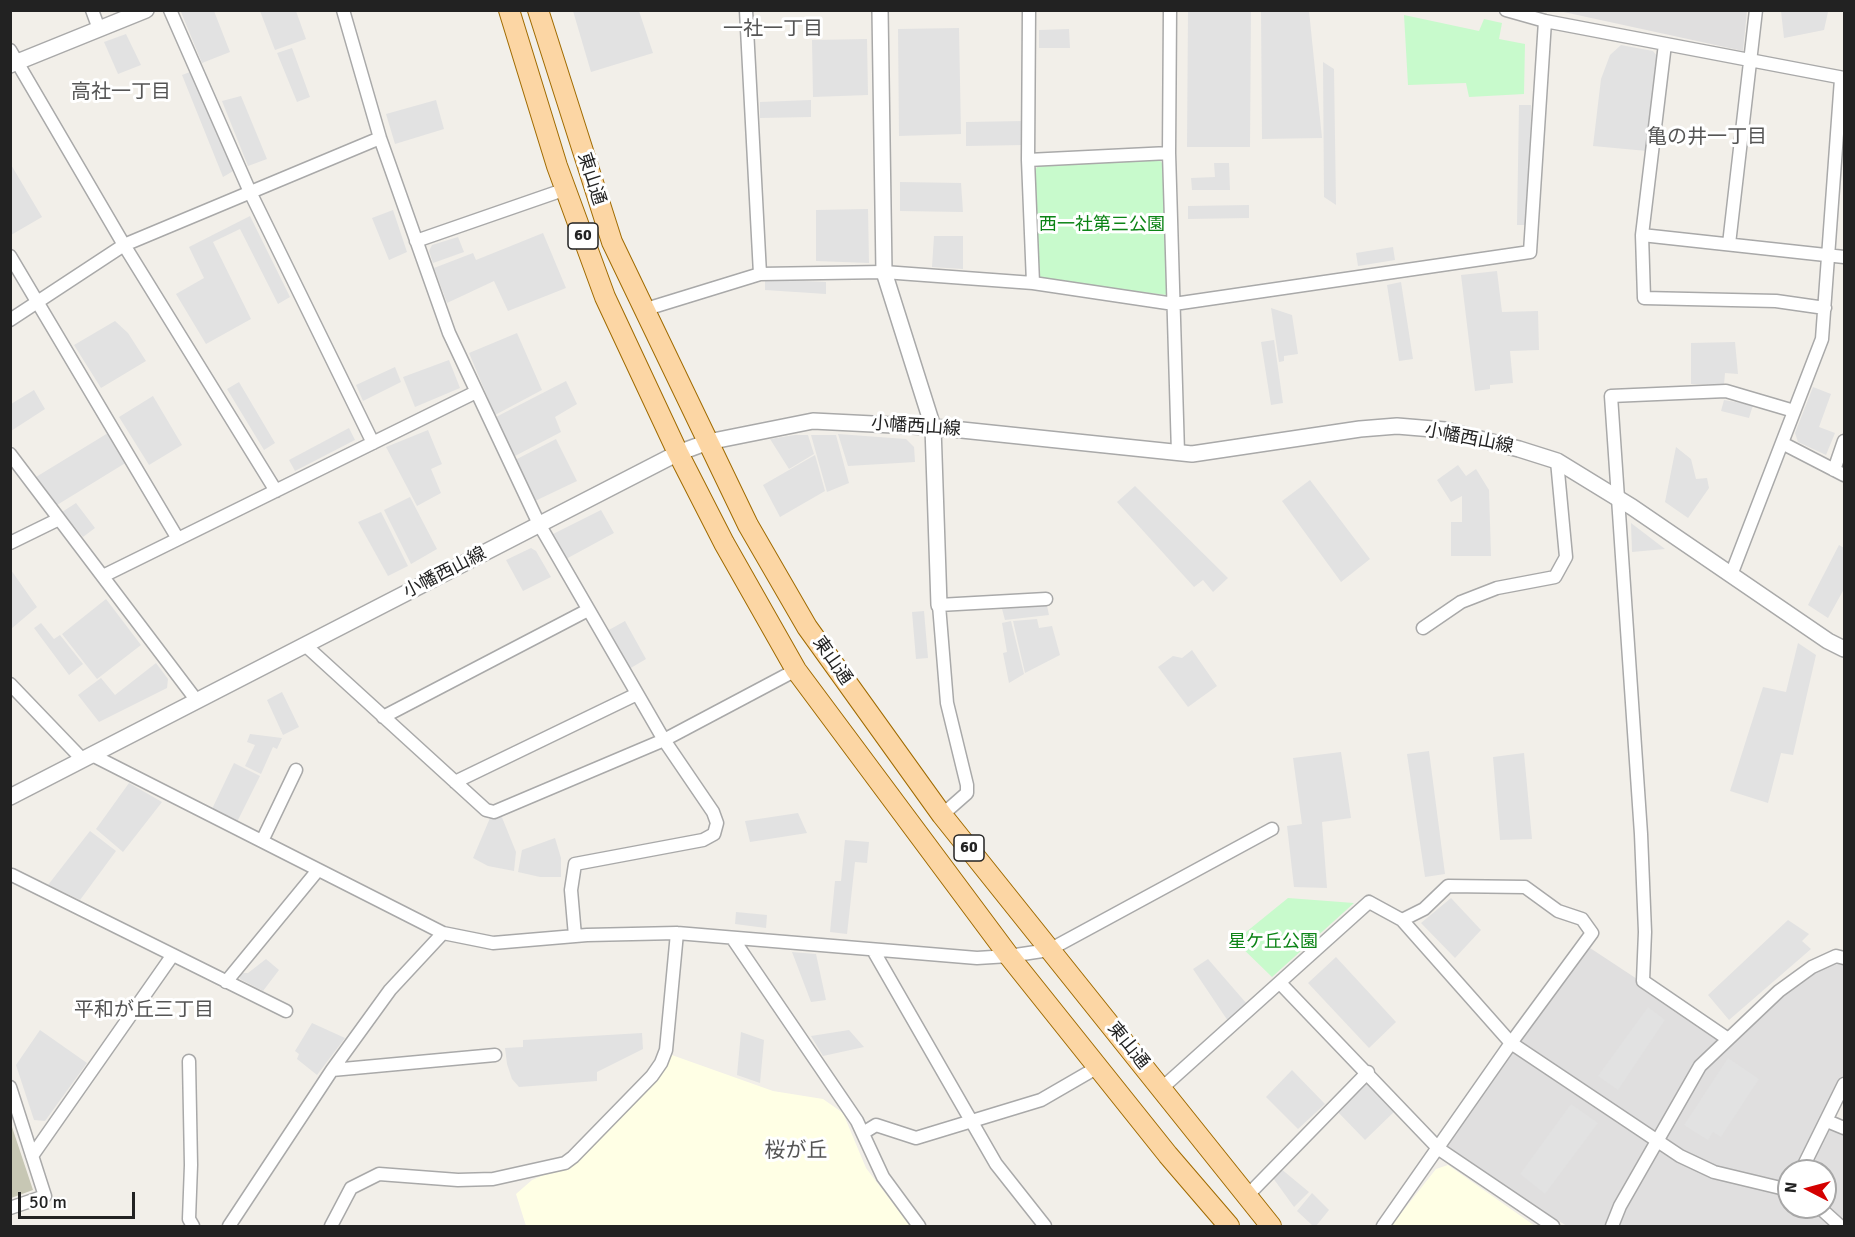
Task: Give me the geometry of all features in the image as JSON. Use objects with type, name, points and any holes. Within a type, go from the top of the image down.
[{"type":"main road","name":"東山通","points":[[509,10],[566,189],[605,297],[678,453],[724,543],[796,670],[1009,956],[1229,1227]]},
{"type":"main road","name":"東山通","points":[[538,10],[612,242],[748,525],[807,627],[942,814],[1271,1227]]},
{"type":"street","points":[[92,10],[99,29]]},
{"type":"street","points":[[146,10],[12,59],[276,491]]},
{"type":"street","points":[[170,10],[250,192],[373,443]]},
{"type":"street","points":[[343,10],[380,138],[449,333],[539,524],[664,740],[713,812],[717,823],[714,834],[703,840],[574,864],[570,890],[575,936]]},
{"type":"street","points":[[746,10],[760,274]]},
{"type":"street","points":[[880,10],[884,272],[933,427],[939,605],[947,703],[967,785],[967,793],[942,814]]},
{"type":"street","points":[[1029,10],[1028,160],[1033,283]]},
{"type":"street","points":[[1170,10],[1169,153],[1178,453]]},
{"type":"street","points":[[1506,10],[1545,21],[1843,79],[1822,339],[1731,575]]},
{"type":"street","points":[[1730,244],[1756,10]]},
{"type":"street","points":[[643,310],[760,274],[884,272],[1033,283],[1174,304],[1530,252],[1545,21]]},
{"type":"street","points":[[1665,44],[1642,235],[1644,298],[1776,301],[1825,308]]},
{"type":"street","points":[[10,320],[124,245],[380,138]]},
{"type":"street","points":[[1028,160],[1169,153]]},
{"type":"street","points":[[416,241],[566,189]]},
{"type":"street","points":[[1642,235],[1845,257]]},
{"type":"street","points":[[10,256],[178,539]]},
{"type":"street","points":[[1728,1039],[1643,981],[1645,932],[1641,834],[1620,500],[1611,396],[1726,391],[1794,411]]},
{"type":"street","points":[[103,576],[477,392]]},
{"type":"street","name":"小幡西山線","points":[[10,796],[678,453],[708,442],[813,421],[933,427],[1192,454],[1360,429],[1397,426],[1445,430],[1557,461],[1620,500],[1828,641],[1845,649]]},
{"type":"street","points":[[1782,443],[1839,472],[1845,441]]},
{"type":"street","points":[[10,454],[197,701]]},
{"type":"street","points":[[1423,628],[1461,602],[1497,588],[1555,577],[1566,557],[1557,461]]},
{"type":"street","points":[[10,543],[59,519]]},
{"type":"street","points":[[939,605],[1046,599]]},
{"type":"street","points":[[383,717],[588,610]]},
{"type":"street","points":[[304,645],[486,810],[494,812],[664,740],[796,670]]},
{"type":"street","points":[[10,684],[88,757],[262,841],[443,933],[494,943],[575,936],[677,933],[977,958],[1009,956],[1049,950],[1272,829]]},
{"type":"street","points":[[455,782],[637,694]]},
{"type":"street","points":[[262,841],[296,770]]},
{"type":"street","points":[[226,982],[318,870]]},
{"type":"street","points":[[11,876],[285,1011]]},
{"type":"street","points":[[1383,1227],[1511,1043],[1592,933],[1582,919],[1558,910],[1525,887],[1448,886],[1424,909],[1402,920]]},
{"type":"street","points":[[1162,1089],[1369,902],[1402,920],[1511,1043],[1680,1156],[1714,1172],[1777,1187]]},
{"type":"street","points":[[229,1227],[332,1070],[390,990],[443,933]]},
{"type":"street","points":[[332,1227],[351,1188],[379,1174],[458,1180],[493,1179],[565,1163],[573,1157],[652,1076],[661,1063],[666,1050],[677,933]]},
{"type":"street","points":[[733,939],[857,1121],[883,1177],[919,1227]]},
{"type":"street","points":[[873,950],[996,1164],[1045,1227]]},
{"type":"street","points":[[32,1156],[172,956]]},
{"type":"street","points":[[1612,1227],[1620,1206],[1700,1066],[1779,991],[1812,967],[1836,956],[1845,958]]},
{"type":"street","points":[[1280,983],[1368,1072],[1439,1149],[1553,1227]]},
{"type":"street","points":[[332,1070],[495,1055]]},
{"type":"street","points":[[189,1061],[191,1165],[189,1219],[193,1227]]},
{"type":"street","points":[[863,1133],[876,1125],[916,1138],[1041,1100],[1098,1067]]},
{"type":"street","points":[[1247,1196],[1368,1072]]},
{"type":"street","points":[[1807,1159],[1845,1084]]},
{"type":"street","points":[[10,1208],[45,1196],[11,1089]]},
{"type":"street","points":[[1827,1121],[1845,1128]]},
{"type":"shaded area","points":[[1781,10],[1832,11],[1828,12],[1824,30],[1784,38]]},
{"type":"shaded area","points":[[214,11],[230,52],[202,63],[181,12]]},
{"type":"shaded area","points":[[260,11],[296,11],[306,39],[275,50]]},
{"type":"shaded area","points":[[573,11],[639,11],[653,53],[591,72]]},
{"type":"shaded area","points":[[1188,11],[1251,11],[1250,147],[1187,147]]},
{"type":"shaded area","points":[[1261,11],[1309,11],[1322,138],[1262,139]]},
{"type":"shaded area","points":[[1559,11],[1747,11],[1743,51]]},
{"type":"shaded area","points":[[959,28],[961,134],[899,136],[898,29]]},
{"type":"shaded area","points":[[1069,29],[1070,48],[1039,48],[1039,30]]},
{"type":"shaded area","points":[[126,34],[141,65],[118,74],[104,42]]},
{"type":"shaded area","points":[[867,39],[868,95],[813,97],[812,40]]},
{"type":"shaded area","points":[[1621,45],[1653,51],[1658,57],[1647,151],[1593,146],[1601,79],[1610,55]]},
{"type":"shaded area","points":[[292,48],[310,97],[297,102],[277,53]]},
{"type":"shaded area","points":[[1323,62],[1334,69],[1336,205],[1324,197]]},
{"type":"shaded area","points":[[190,72],[235,170],[223,177],[182,75]]},
{"type":"shaded area","points":[[241,96],[267,159],[248,166],[222,101]]},
{"type":"shaded area","points":[[436,100],[444,129],[395,144],[386,114]]},
{"type":"shaded area","points":[[811,100],[811,117],[760,118],[760,102]]},
{"type":"shaded area","points":[[1519,105],[1531,105],[1530,225],[1517,225]]},
{"type":"shaded area","points":[[1024,121],[1025,145],[966,146],[966,122]]},
{"type":"shaded area","points":[[10,163],[42,217],[11,235],[10,235]]},
{"type":"shaded area","points":[[1214,163],[1229,163],[1230,190],[1192,190],[1191,178],[1215,177]]},
{"type":"shaded area","points":[[900,182],[961,183],[963,212],[900,211]]},
{"type":"shaded area","points":[[1249,205],[1249,218],[1188,219],[1188,206]]},
{"type":"shaded area","points":[[868,209],[869,263],[816,261],[816,210]]},
{"type":"shaded area","points":[[393,210],[407,252],[389,260],[372,218]]},
{"type":"shaded area","points":[[250,216],[290,297],[278,304],[240,229],[213,242],[251,319],[206,344],[176,294],[204,278],[189,247]]},
{"type":"shaded area","points":[[543,233],[566,288],[508,311],[494,281],[447,303],[434,268],[473,253],[476,260]]},
{"type":"shaded area","points":[[934,236],[963,236],[963,269],[932,267]]},
{"type":"shaded area","points":[[458,237],[464,252],[433,263],[429,251],[432,245]]},
{"type":"shaded area","points":[[1393,247],[1395,260],[1358,266],[1356,253]]},
{"type":"shaded area","points":[[1497,271],[1502,312],[1538,311],[1539,350],[1510,351],[1513,383],[1490,385],[1490,389],[1475,391],[1461,275]]},
{"type":"shaded area","points":[[765,279],[826,282],[826,294],[765,290]]},
{"type":"shaded area","points":[[1401,282],[1413,359],[1399,361],[1387,285]]},
{"type":"shaded area","points":[[1271,308],[1292,315],[1298,354],[1284,356],[1284,361],[1279,362]]},
{"type":"shaded area","points":[[115,321],[128,333],[146,361],[101,388],[74,345]]},
{"type":"shaded area","points":[[517,333],[542,390],[495,415],[469,353]]},
{"type":"shaded area","points":[[1274,340],[1283,403],[1271,405],[1261,342]]},
{"type":"shaded area","points":[[1735,342],[1738,374],[1725,373],[1724,385],[1691,384],[1691,343]]},
{"type":"shaded area","points":[[449,360],[460,388],[415,407],[403,377]]},
{"type":"shaded area","points":[[395,367],[401,382],[363,401],[356,385]]},
{"type":"shaded area","points":[[566,381],[577,404],[555,417],[561,432],[515,456],[496,417]]},
{"type":"shaded area","points":[[239,382],[275,443],[264,450],[227,389]]},
{"type":"shaded area","points":[[1813,387],[1831,394],[1819,427],[1835,433],[1826,455],[1798,442],[1795,433]]},
{"type":"shaded area","points":[[34,390],[45,409],[11,431],[11,404]]},
{"type":"shaded area","points":[[153,396],[182,445],[149,465],[119,417]]},
{"type":"shaded area","points":[[1724,400],[1753,405],[1749,418],[1721,411]]},
{"type":"shaded area","points":[[349,428],[355,440],[295,471],[289,460]]},
{"type":"shaded area","points":[[428,430],[442,464],[431,469],[441,493],[417,506],[386,447]]},
{"type":"shaded area","points":[[108,433],[127,462],[57,505],[36,477]]},
{"type":"shaded area","points":[[838,434],[906,439],[914,447],[915,462],[848,466]]},
{"type":"shaded area","points":[[808,435],[814,454],[789,469],[770,439]]},
{"type":"shaded area","points":[[811,435],[836,435],[849,483],[827,492]]},
{"type":"shaded area","points":[[556,439],[577,481],[535,501],[515,460]]},
{"type":"shaded area","points":[[1676,447],[1691,459],[1696,479],[1707,478],[1709,488],[1688,518],[1665,502]]},
{"type":"shaded area","points":[[815,455],[825,491],[780,517],[763,485]]},
{"type":"shaded area","points":[[1458,465],[1466,476],[1476,469],[1489,490],[1491,556],[1451,556],[1451,522],[1462,522],[1462,496],[1451,502],[1437,480]]},
{"type":"shaded area","points":[[1310,480],[1370,559],[1341,582],[1282,501]]},
{"type":"shaded area","points":[[1135,486],[1228,578],[1213,592],[1203,580],[1194,587],[1117,502]]},
{"type":"shaded area","points":[[410,497],[437,549],[411,564],[384,510]]},
{"type":"shaded area","points":[[76,503],[95,528],[83,537],[62,512]]},
{"type":"shaded area","points":[[601,510],[614,533],[566,559],[553,534]]},
{"type":"shaded area","points":[[381,512],[408,566],[388,576],[358,522]]},
{"type":"shaded area","points":[[1631,523],[1665,549],[1632,552]]},
{"type":"shaded area","points":[[1839,545],[1844,548],[1844,589],[1828,618],[1808,605]]},
{"type":"shaded area","points":[[531,548],[536,551],[551,577],[523,591],[506,560]]},
{"type":"shaded area","points":[[11,570],[37,607],[10,629]]},
{"type":"shaded area","points":[[106,599],[141,645],[97,679],[62,634]]},
{"type":"shaded area","points":[[1046,601],[1049,615],[1005,620],[1001,605]]},
{"type":"shaded area","points":[[924,611],[928,658],[916,659],[912,612]]},
{"type":"shaded area","points":[[1037,619],[1039,628],[1052,626],[1060,655],[1025,673],[1013,621]]},
{"type":"shaded area","points":[[625,621],[646,659],[629,669],[607,631]]},
{"type":"shaded area","points":[[1011,621],[1024,674],[1009,683],[1003,653],[1007,652],[1002,623]]},
{"type":"shaded area","points":[[41,623],[54,639],[60,635],[83,664],[69,675],[34,628]]},
{"type":"shaded area","points":[[1798,643],[1816,655],[1793,755],[1781,753],[1768,803],[1730,791],[1763,687],[1786,692]]},
{"type":"shaded area","points":[[1192,650],[1217,686],[1188,707],[1158,667],[1173,656],[1182,658]]},
{"type":"shaded area","points":[[156,663],[168,679],[167,688],[99,722],[78,695],[101,678],[115,695]]},
{"type":"shaded area","points":[[282,692],[299,727],[283,735],[267,700]]},
{"type":"shaded area","points":[[250,734],[282,738],[277,749],[273,747],[261,774],[245,766],[255,745],[247,742]]},
{"type":"shaded area","points":[[1429,751],[1445,874],[1425,877],[1407,754]]},
{"type":"shaded area","points":[[1341,752],[1351,818],[1322,822],[1327,888],[1294,887],[1287,826],[1302,824],[1293,758]]},
{"type":"shaded area","points":[[1524,753],[1532,839],[1500,840],[1493,757]]},
{"type":"shaded area","points":[[234,763],[260,776],[237,822],[212,809]]},
{"type":"shaded area","points":[[129,783],[162,802],[123,852],[96,829]]},
{"type":"shaded area","points":[[798,813],[807,833],[750,842],[745,821]]},
{"type":"shaded area","points":[[501,815],[516,852],[514,871],[488,866],[473,858],[490,818]]},
{"type":"shaded area","points":[[90,831],[116,851],[80,900],[48,885]]},
{"type":"shaded area","points":[[555,838],[561,858],[561,877],[540,877],[518,872],[522,850]]},
{"type":"shaded area","points":[[845,840],[869,842],[867,863],[855,862],[847,934],[830,932],[835,881],[841,881]]},
{"type":"shaded area","points":[[1451,898],[1481,930],[1455,958],[1421,923]]},
{"type":"shaded area","points":[[736,912],[767,915],[766,928],[735,924]]},
{"type":"shaded area","points":[[1788,920],[1809,934],[1802,941],[1811,949],[1729,1020],[1708,995]]},
{"type":"shaded area","points":[[1584,944],[1728,1039],[1812,967],[1844,958],[1844,1084],[1831,1114],[1844,1120],[1844,1226],[1567,1226],[1439,1149]]},
{"type":"shaded area","points":[[792,952],[816,954],[826,1000],[811,1002]]},
{"type":"shaded area","points":[[1336,957],[1396,1022],[1369,1048],[1308,983]]},
{"type":"shaded area","points":[[266,959],[279,970],[263,991],[240,979],[240,973],[248,973]]},
{"type":"shaded area","points":[[1208,959],[1247,1004],[1228,1021],[1193,969]]},
{"type":"shaded area","points":[[1648,1007],[1665,1020],[1618,1090],[1598,1076]]},
{"type":"shaded area","points":[[312,1023],[345,1038],[317,1075],[297,1059],[299,1054],[295,1051]]},
{"type":"shaded area","points":[[40,1030],[87,1063],[45,1121],[34,1120],[16,1065]]},
{"type":"shaded area","points":[[849,1030],[864,1047],[823,1056],[811,1036]]},
{"type":"shaded area","points":[[741,1032],[764,1040],[760,1083],[737,1075]]},
{"type":"shaded area","points":[[642,1033],[643,1049],[597,1072],[597,1081],[519,1087],[512,1079],[507,1064],[505,1048],[523,1047],[523,1040]]},
{"type":"shaded area","points":[[669,1054],[773,1091],[823,1099],[843,1113],[866,1168],[910,1226],[526,1226],[516,1194],[532,1180],[574,1162],[654,1082],[663,1071]]},
{"type":"shaded area","points":[[1728,1058],[1759,1079],[1721,1137],[1713,1132],[1708,1140],[1684,1125]]},
{"type":"shaded area","points":[[1292,1070],[1325,1104],[1298,1129],[1266,1097]]},
{"type":"shaded area","points":[[1364,1081],[1371,1082],[1396,1110],[1365,1140],[1336,1110]]},
{"type":"shaded area","points":[[1571,1104],[1598,1123],[1545,1194],[1520,1174]]},
{"type":"shaded area","points":[[10,1121],[33,1190],[11,1198],[10,1198]]},
{"type":"shaded area","points":[[1448,1165],[1535,1226],[1391,1226],[1436,1169]]},
{"type":"shaded area","points":[[1280,1168],[1309,1192],[1294,1207],[1273,1178]]},
{"type":"shaded area","points":[[1312,1193],[1329,1210],[1316,1226],[1313,1226],[1297,1211]]},
{"type":"green space","points":[[1404,15],[1479,31],[1484,19],[1502,23],[1499,39],[1525,44],[1524,94],[1469,97],[1466,83],[1408,85]]},
{"type":"green space","name":"西一社第三公園","points":[[1159,159],[1164,166],[1167,295],[1040,280],[1034,171],[1040,164]]},
{"type":"green space","name":"星ケ丘公園","points":[[1288,898],[1354,903],[1272,977],[1235,941]]},
{"type":"district","name":"一社一丁目","points":[[773,30]]},
{"type":"district","name":"高社一丁目","points":[[121,93]]},
{"type":"district","name":"亀の井一丁目","points":[[1707,138]]},
{"type":"district","name":"平和が丘三丁目","points":[[144,1011]]},
{"type":"district","name":"桜が丘","points":[[796,1151]]}]
